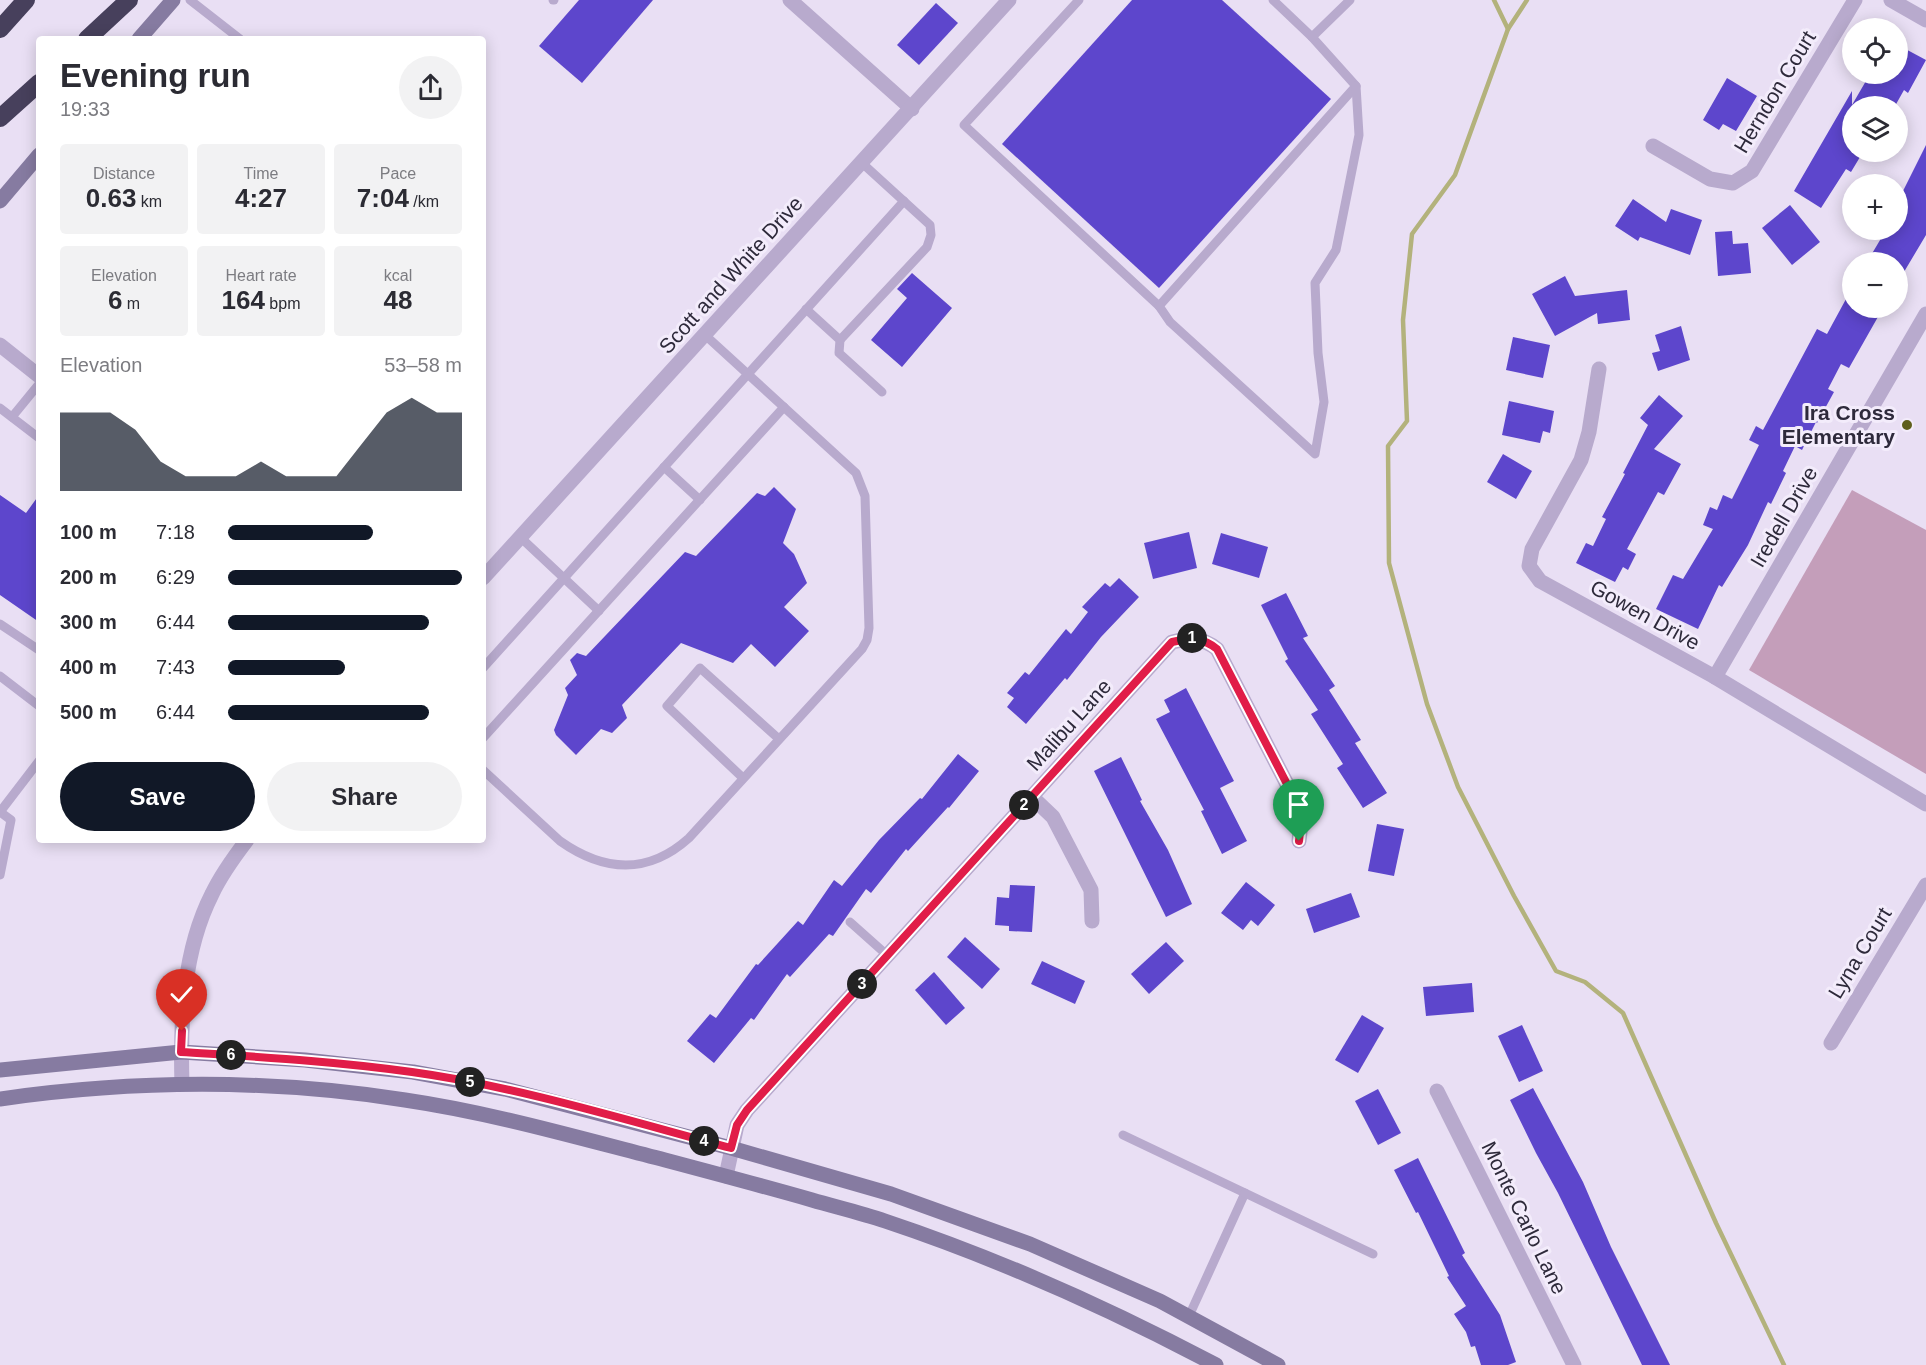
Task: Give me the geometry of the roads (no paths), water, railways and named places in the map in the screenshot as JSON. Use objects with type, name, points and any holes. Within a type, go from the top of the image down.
[{"type":"highway","points":[[0,29],[26,0]]},
{"type":"highway","points":[[90,36],[129,0]]},
{"type":"highway","points":[[0,118],[36,86]]},
{"type":"main road","points":[[142,36],[173,0]]},
{"type":"main road","points":[[0,201],[36,159]]},
{"type":"main road","points":[[0,1070],[181,1052],[305,1060],[413,1072],[505,1089],[731,1148],[891,1194],[1030,1244],[1160,1300],[1278,1365]]},
{"type":"main road","points":[[0,1099],[63,1091],[182,1084],[302,1089],[404,1100],[497,1118],[726,1176],[884,1221],[1023,1272],[1147,1328],[1216,1365]]},
{"type":"street","points":[[790,0],[912,109]]},
{"type":"street","name":"Scott and White Drive","points":[[486,575],[1009,0]]},
{"type":"street","name":"Herndon Court","points":[[1653,146],[1710,179],[1732,183],[1752,171],[1855,0]]},
{"type":"street","points":[[1891,0],[1926,20]]},
{"type":"street","name":"Iredell Drive","points":[[1715,677],[1926,315]]},
{"type":"street","points":[[0,345],[36,374]]},
{"type":"street","name":"Gowen Drive","points":[[1599,369],[1589,432],[1581,460],[1532,549],[1529,566],[1540,580],[1715,677],[1926,804]]},
{"type":"street","name":"Malibu Lane","points":[[726,1176],[737,1125],[747,1110],[1172,642],[1192,638],[1207,641],[1217,649],[1302,813],[1299,841]]},
{"type":"street","points":[[1032,796],[1053,818],[1091,890],[1092,921]]},
{"type":"street","points":[[182,1084],[181,1052],[186,982],[195,938],[211,895],[230,862],[245,843]]},
{"type":"street","name":"Lyna Court","points":[[1831,1044],[1926,885]]},
{"type":"street","name":"Monte Carlo Lane","points":[[1437,1091],[1574,1365]]},
{"type":"lane","points":[[190,0],[236,36]]},
{"type":"lane","points":[[1079,0],[964,126],[1159,306],[1170,322],[1315,454],[1324,402],[1318,353],[1316,283],[1336,250],[1359,135],[1356,87],[1312,37],[1273,0]]},
{"type":"lane","points":[[1312,37],[1350,0]]},
{"type":"lane","points":[[1159,306],[1356,87]]},
{"type":"lane","points":[[862,163],[930,225],[931,235],[927,247],[840,340],[839,353],[882,392]]},
{"type":"lane","points":[[486,665],[904,201]]},
{"type":"lane","points":[[806,309],[840,340]]},
{"type":"lane","points":[[486,773],[560,841],[587,857],[620,865],[642,864],[660,859],[676,849],[780,739],[862,649],[867,640],[869,628],[865,496],[856,473],[705,335]]},
{"type":"lane","points":[[12,417],[36,388]]},
{"type":"lane","points":[[486,735],[784,407]]},
{"type":"lane","points":[[0,408],[36,436]]},
{"type":"lane","points":[[664,466],[700,500]]},
{"type":"lane","points":[[520,537],[599,611]]},
{"type":"lane","points":[[0,624],[36,648]]},
{"type":"lane","points":[[743,778],[667,706],[700,668],[780,739]]},
{"type":"lane","points":[[0,676],[36,704]]},
{"type":"lane","points":[[0,875],[11,820],[0,812],[36,765]]},
{"type":"lane","points":[[850,922],[888,955]]},
{"type":"lane","points":[[1123,1135],[1373,1254]]},
{"type":"lane","points":[[1189,1316],[1245,1193]]},
{"type":"waterway","points":[[1494,0],[1508,29],[1455,175],[1412,234],[1403,320],[1407,421],[1388,446],[1389,563],[1427,704],[1458,787],[1514,896],[1556,971],[1585,982],[1623,1013],[1716,1223],[1784,1365]]},
{"type":"waterway","points":[[1508,29],[1527,0]]},
{"type":"place","name":"Ira Cross Elementary","points":[[1907,425]]}]
